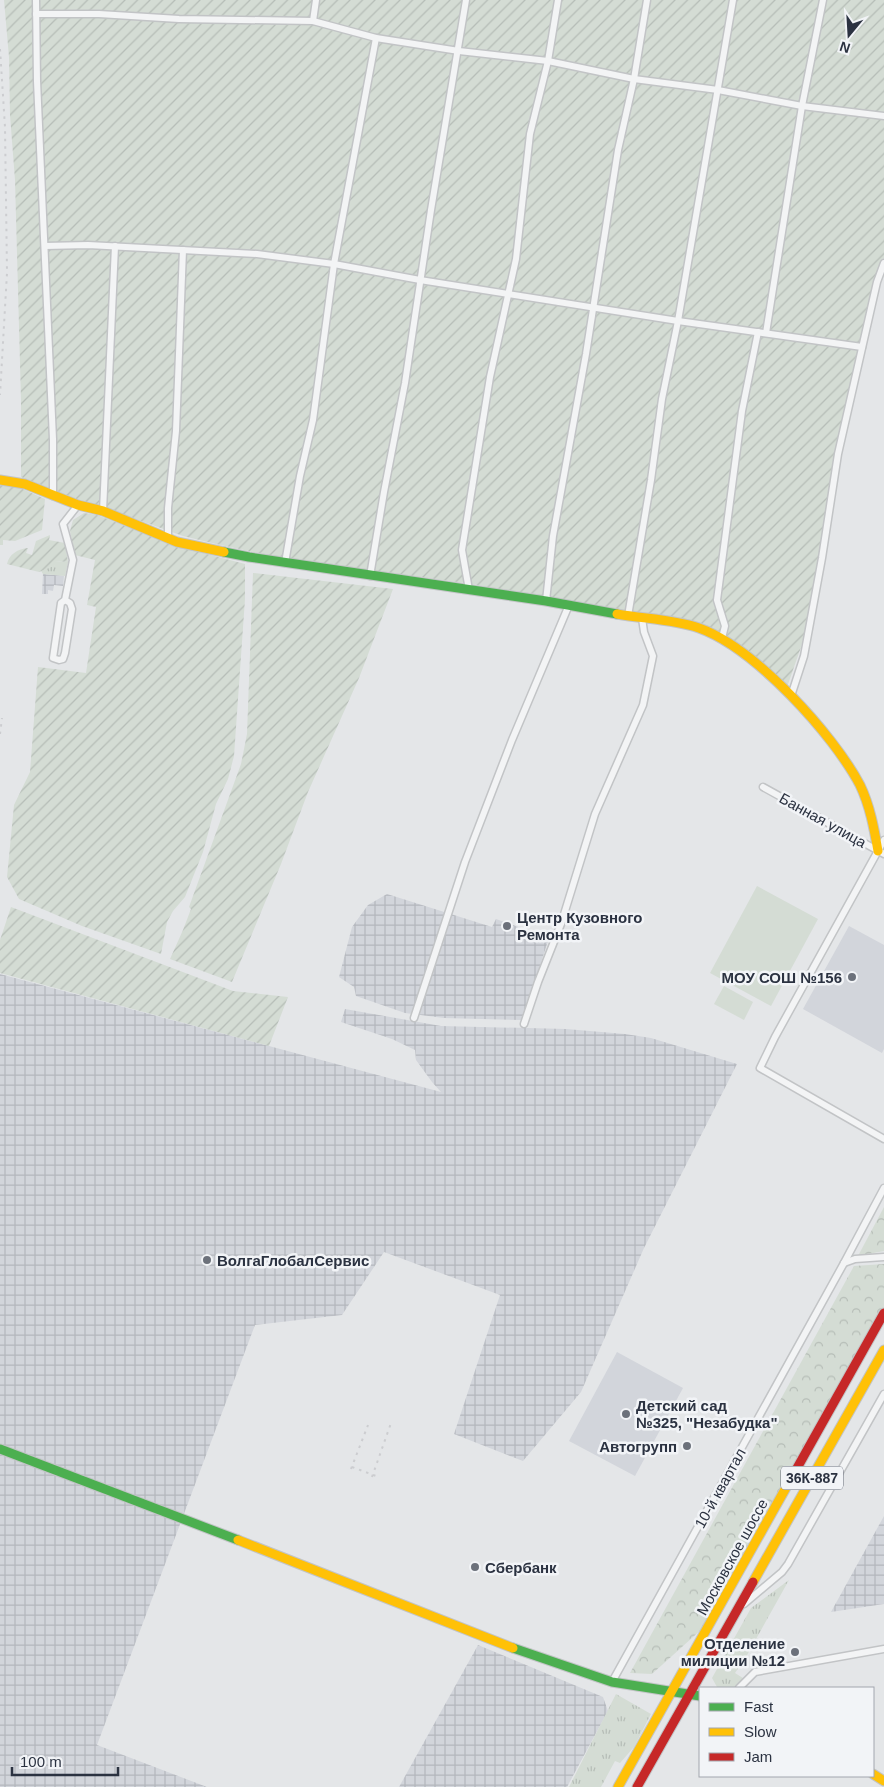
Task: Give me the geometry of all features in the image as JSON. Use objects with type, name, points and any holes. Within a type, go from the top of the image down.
[{"type":"street","points":[[36,0],[38,111],[53,439],[52,496]]},
{"type":"street","points":[[313,21],[316,0]]},
{"type":"street","points":[[370,576],[405,383],[431,210],[466,0]]},
{"type":"street","points":[[469,590],[462,550],[490,378],[516,260],[530,134],[548,61],[558,0]]},
{"type":"street","points":[[546,601],[554,536],[594,307],[618,150],[634,79],[647,0]]},
{"type":"street","points":[[628,616],[651,480],[662,399],[678,321],[734,0]]},
{"type":"street","points":[[766,333],[802,106],[823,0]]},
{"type":"street","points":[[36,14],[99,14],[179,19],[313,21],[376,38],[459,51],[548,61],[634,79],[718,90],[802,106],[884,116]]},
{"type":"street","points":[[285,563],[300,476],[313,420],[334,264],[376,38]]},
{"type":"street","points":[[45,246],[115,246],[257,254],[334,264],[420,280],[678,321],[862,347]]},
{"type":"street","points":[[103,511],[115,246]]},
{"type":"street","points":[[168,537],[168,508],[176,431],[183,250]]},
{"type":"street","points":[[791,696],[806,648],[838,454],[877,282],[884,263]]},
{"type":"street","points":[[722,638],[724,626],[717,600],[742,411],[758,332]]},
{"type":"street","points":[[0,480],[24,484],[78,505],[103,511],[177,542],[285,563],[546,601],[628,616],[664,618],[698,628],[722,638],[755,662],[791,696],[836,747],[860,786],[872,817],[881,852]]},
{"type":"street","points":[[65,600],[70,603],[72,609],[65,653],[63,659],[58,660],[53,658],[53,649],[61,603],[65,600],[73,560],[63,524],[78,505]]},
{"type":"street","points":[[414,1018],[465,862],[512,740],[569,605]]},
{"type":"street","points":[[524,1024],[561,924],[595,814],[643,706],[653,656],[644,632],[642,618]]},
{"type":"street","name":"Банная улица","points":[[762,787],[881,852]]},
{"type":"street","points":[[884,840],[881,852],[784,1020],[760,1068],[884,1139]]},
{"type":"street","name":"10-й квартал","points":[[612,1682],[844,1264],[884,1188]]},
{"type":"street","points":[[844,1264],[855,1259],[884,1257]]},
{"type":"street","name":"Московское шоссе","points":[[618,1787],[884,1313]]},
{"type":"street","name":"Московское шоссе","points":[[638,1787],[884,1350]]},
{"type":"street","points":[[741,1606],[782,1572],[788,1564],[884,1394]]},
{"type":"street","points":[[0,1449],[181,1517],[484,1638],[612,1682],[699,1696]]},
{"type":"street","points":[[740,1687],[755,1672],[884,1649]]},
{"type":"shaded area","points":[[43,574],[64,576],[63,586],[54,585],[53,591],[48,590],[48,594],[42,594]]},
{"type":"shaded area","points":[[387,894],[492,927],[496,919],[549,938],[522,1020],[444,1018],[405,1013],[356,996],[354,987],[339,977],[352,927],[368,905]]},
{"type":"shaded area","name":"МОУ СОШ №156","points":[[849,926],[884,945],[884,1049],[882,1053],[803,1009]]},
{"type":"shaded area","points":[[0,974],[441,1092],[416,1060],[415,1050],[392,1039],[341,1022],[345,1009],[441,1026],[566,1029],[625,1034],[651,1038],[737,1064],[644,1248],[581,1392],[523,1461],[454,1434],[500,1295],[384,1252],[342,1315],[255,1325],[97,1745],[207,1787],[0,1787]]},
{"type":"shaded area","name":"Детский сад №325, \"Незабудка\"","points":[[617,1352],[683,1388],[635,1476],[569,1441]]},
{"type":"shaded area","points":[[884,1516],[884,1604],[831,1612]]},
{"type":"shaded area","points":[[478,1645],[603,1697],[608,1711],[567,1787],[399,1787]]},
{"type":"green space","points":[[4,0],[884,0],[884,258],[870,295],[820,547],[812,604],[801,647],[786,690],[757,660],[681,622],[472,584],[287,559],[216,544],[183,536],[79,500],[21,477],[21,400],[15,180],[10,115],[9,57]]},
{"type":"green space","points":[[0,485],[18,487],[45,499],[42,530],[15,541],[3,540],[3,545],[0,545]]},
{"type":"green space","points":[[84,513],[97,515],[180,547],[245,564],[245,599],[234,756],[228,779],[216,804],[203,852],[185,897],[173,911],[167,922],[161,954],[82,926],[19,899],[7,877],[14,805],[30,772],[38,667],[86,673],[96,607],[87,605],[95,560],[75,555],[70,531],[73,520]]},
{"type":"green space","points":[[50,535],[49,540],[65,543],[68,562],[55,561],[56,565],[39,572],[7,564],[12,555],[21,550],[28,548],[26,553],[32,555],[36,541]]},
{"type":"green space","points":[[55,561],[68,562],[65,576],[43,574],[41,571],[55,565]]},
{"type":"green space","points":[[253,573],[393,589],[359,678],[308,792],[281,864],[232,982],[170,959],[191,909],[189,907],[241,764],[247,734]]},
{"type":"green space","points":[[757,886],[818,919],[771,1006],[710,973]]},
{"type":"green space","points":[[11,907],[233,991],[288,997],[269,1046],[0,973],[0,940]]},
{"type":"green space","points":[[724,986],[753,1002],[744,1020],[714,1004]]},
{"type":"green space","points":[[884,1207],[884,1251],[858,1256]]},
{"type":"green space","points":[[884,1264],[884,1313],[713,1619],[652,1674],[630,1673],[854,1266]]},
{"type":"green space","points":[[789,1580],[735,1673],[746,1680],[740,1687],[717,1687],[712,1678],[751,1608]]},
{"type":"green space","points":[[616,1694],[651,1714],[634,1747],[620,1763],[615,1761],[601,1787],[569,1787]]},
{"type":"railway","points":[[0,49],[5,127],[7,273],[0,395]]},
{"type":"railway","points":[[0,734],[2,718]]},
{"type":"railway","points":[[372,1477],[391,1423]]},
{"type":"railway","points":[[351,1469],[368,1425]]},
{"type":"railway","points":[[352,1467],[376,1476]]},
{"type":"traffic: fast","points":[[224,552],[546,601],[617,614]]},
{"type":"traffic: fast","points":[[0,1449],[238,1540]]},
{"type":"traffic: fast","points":[[513,1648],[612,1682],[699,1696]]},
{"type":"traffic: slow","points":[[0,480],[25,484],[78,505],[103,511],[177,542],[224,552]]},
{"type":"traffic: slow","points":[[617,614],[669,621],[699,628],[721,638],[767,673],[812,718],[848,764],[860,785],[866,801],[878,851]]},
{"type":"traffic: slow","points":[[753,1582],[884,1350]]},
{"type":"traffic: slow","points":[[618,1787],[792,1477]]},
{"type":"traffic: slow","points":[[238,1540],[513,1648]]},
{"type":"traffic: slow","points":[[874,1775],[884,1781]]},
{"type":"traffic: jam","points":[[792,1477],[884,1313]]},
{"type":"traffic: jam","points":[[637,1787],[753,1582]]},
{"type":"place","name":"Центр Кузовного Ремонта","points":[[507,926]]},
{"type":"place","name":"МОУ СОШ №156","points":[[852,977]]},
{"type":"place","name":"ВолгаГлобалСервис","points":[[207,1260]]},
{"type":"place","name":"Детский сад №325, \"Незабудка\"","points":[[626,1414]]},
{"type":"place","name":"Автогрупп","points":[[687,1446]]},
{"type":"place","name":"Сбербанк","points":[[475,1567]]},
{"type":"place","name":"Отделение милиции №12","points":[[795,1652]]}]
